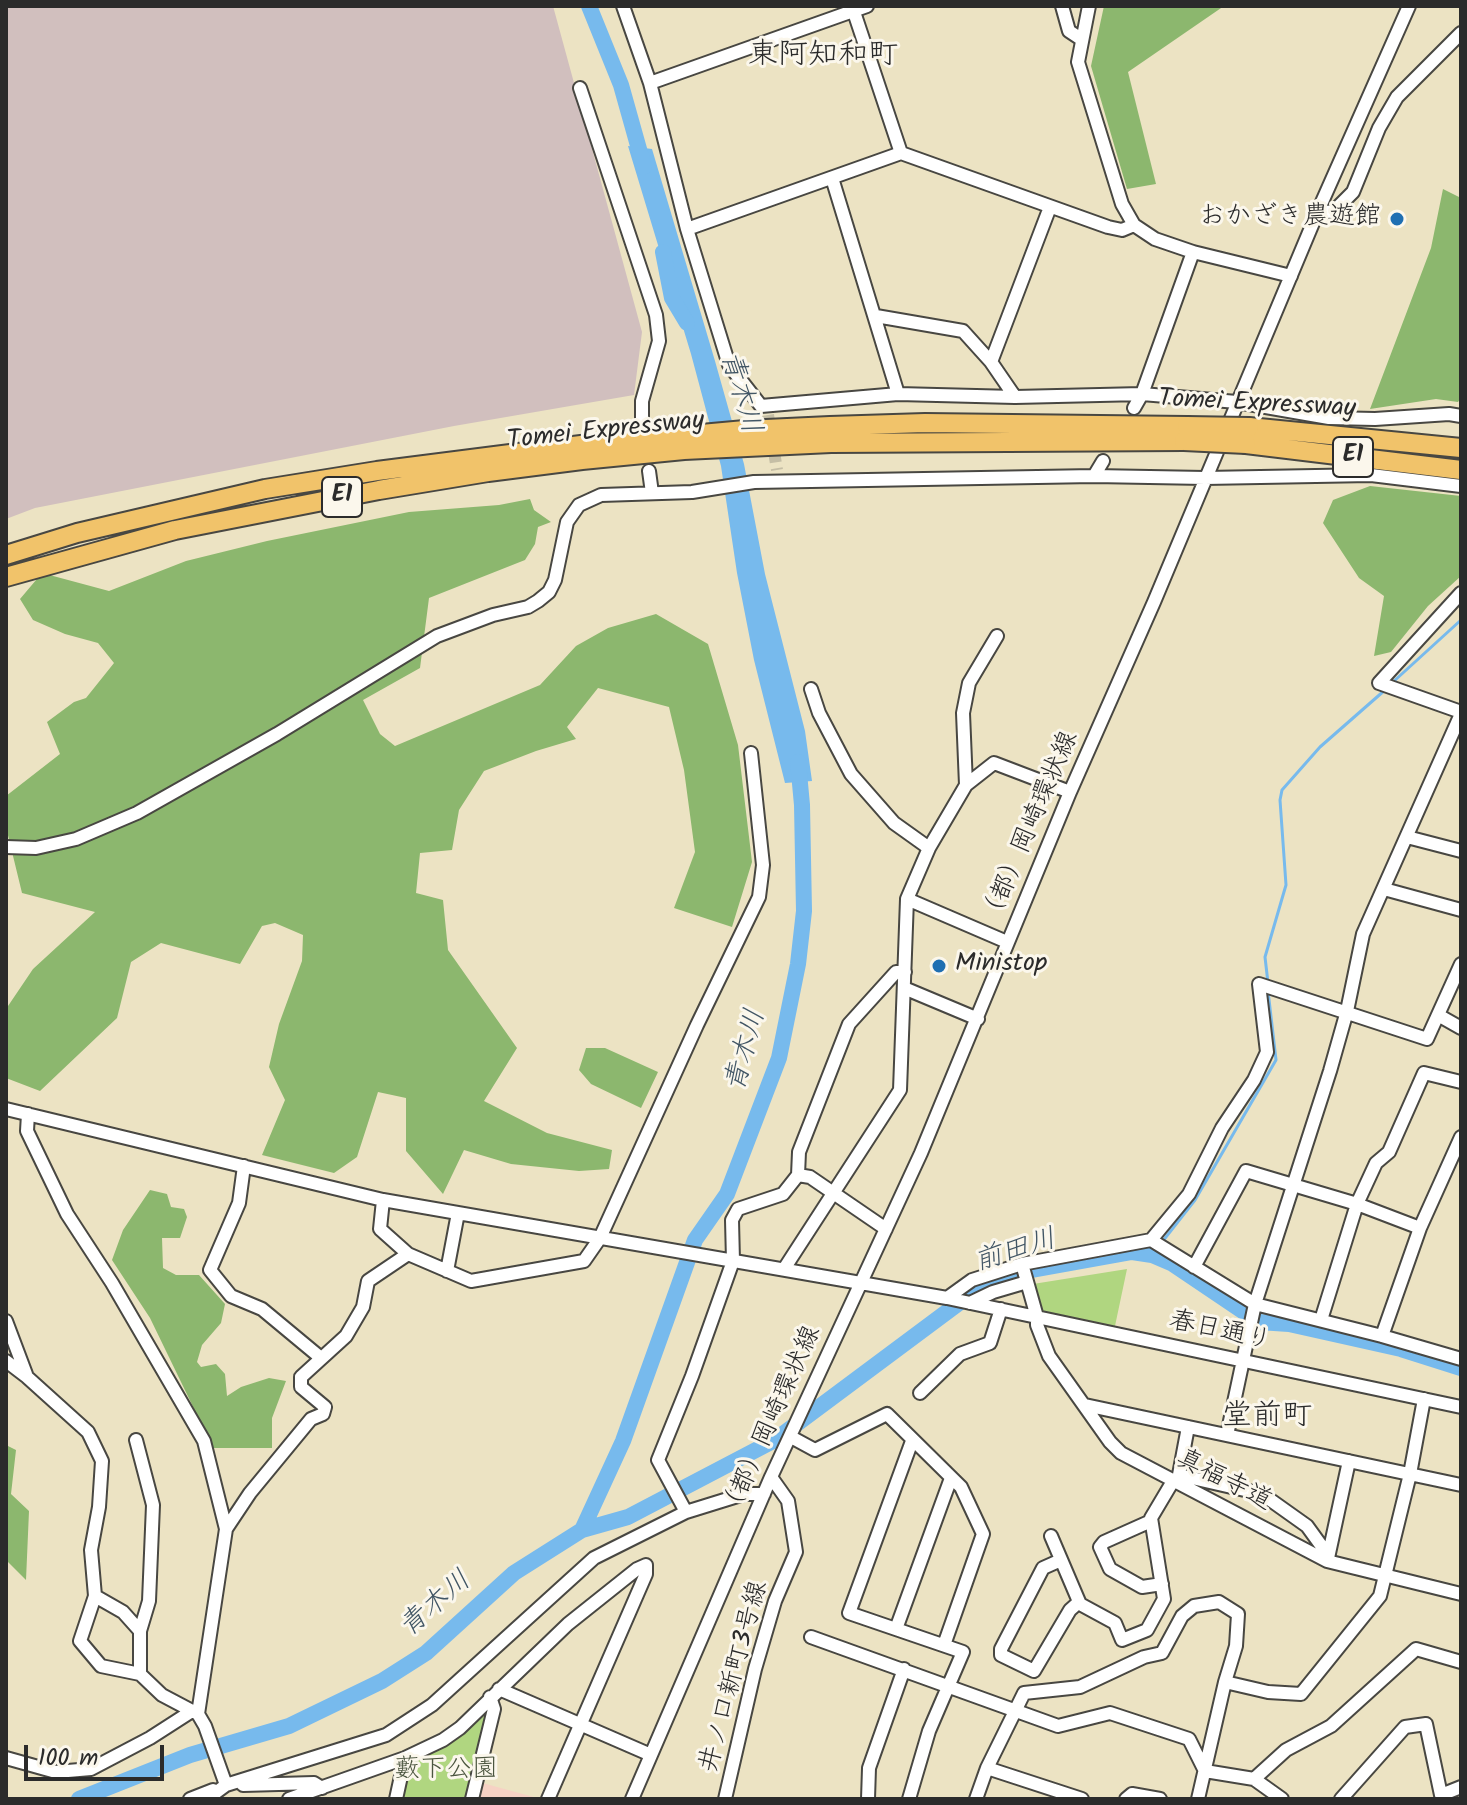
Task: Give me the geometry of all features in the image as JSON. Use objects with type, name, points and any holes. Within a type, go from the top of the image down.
[{"type":"highway","name":"Tomei Expressway","points":[[6,555],[165,511],[309,481],[485,456],[925,423],[1461,448]]},
{"type":"highway","name":"Tomei Expressway","points":[[1248,436],[1461,470]]},
{"type":"highway","name":"Tomei Expressway","points":[[6,577],[175,530],[379,490],[681,442]]},
{"type":"street","points":[[623,6],[650,83],[687,229],[729,365],[765,410],[898,394],[1015,397],[1142,394],[1237,402],[1329,418],[1461,416]]},
{"type":"street","points":[[650,83],[853,8],[867,6]]},
{"type":"street","points":[[1062,6],[1069,31],[1081,39]]},
{"type":"street","points":[[1089,6],[1078,62],[1122,204],[1134,225],[1155,239],[1193,252],[1291,276]]},
{"type":"street","name":"（都）岡崎環状線","points":[[632,1799],[771,1477],[921,1153],[1070,792],[1409,6]]},
{"type":"street","points":[[853,8],[901,153]]},
{"type":"street","points":[[1318,211],[1333,212],[1353,192],[1379,128],[1397,97],[1461,33]]},
{"type":"street","points":[[580,88],[656,315],[659,341],[642,401],[642,422]]},
{"type":"street","points":[[687,229],[901,153],[1122,230],[1134,225]]},
{"type":"street","points":[[832,178],[898,394]]},
{"type":"street","points":[[991,362],[1050,207]]},
{"type":"street","points":[[1134,408],[1142,394],[1193,252]]},
{"type":"street","points":[[876,316],[963,331],[991,362],[1015,397]]},
{"type":"street","points":[[1094,476],[1103,461]]},
{"type":"street","points":[[649,471],[652,493]]},
{"type":"street","points":[[6,847],[36,848],[76,839],[137,813],[277,734],[437,636],[493,615],[528,607],[549,592],[555,580],[567,522],[579,505],[601,495],[692,492],[775,476],[1205,478],[1371,475],[1461,486]]},
{"type":"street","points":[[1227,1435],[1255,1304],[1295,1185],[1347,1011],[1363,934],[1461,713],[1379,683],[1461,593]]},
{"type":"street","points":[[966,785],[963,713],[969,683],[997,636]]},
{"type":"street","points":[[811,689],[819,713],[851,774],[894,823],[929,848]]},
{"type":"street","points":[[383,1200],[380,1229],[408,1254],[471,1281],[584,1261],[600,1238],[759,897],[763,865],[751,753]]},
{"type":"street","points":[[784,1269],[900,1090],[907,899],[929,848],[966,785],[994,763],[1070,792]]},
{"type":"street","points":[[1407,837],[1461,851]]},
{"type":"street","points":[[1384,889],[1461,910]]},
{"type":"street","points":[[907,899],[1007,942]]},
{"type":"street","points":[[6,1109],[383,1200],[947,1298],[972,1280],[1022,1264],[1151,1240],[1189,1194],[1222,1128],[1254,1080],[1267,1052],[1259,984],[1427,1039],[1461,964]]},
{"type":"street","points":[[684,1506],[664,1476],[658,1460],[692,1376],[731,1261],[732,1220],[738,1209],[783,1194],[798,1175],[799,1152],[849,1024],[896,972],[905,972]]},
{"type":"street","points":[[904,988],[978,1019]]},
{"type":"street","points":[[1438,1015],[1461,1028]]},
{"type":"street","points":[[1321,1320],[1357,1204],[1376,1163],[1389,1152],[1424,1073],[1461,1082]]},
{"type":"street","points":[[28,1114],[27,1131],[67,1214],[112,1283],[204,1441],[226,1529],[195,1713]]},
{"type":"street","points":[[1382,1336],[1420,1228],[1461,1137]]},
{"type":"street","points":[[244,1166],[239,1203],[210,1270],[231,1296],[262,1309],[321,1358]]},
{"type":"street","points":[[1194,1267],[1246,1171],[1357,1204],[1420,1228]]},
{"type":"street","points":[[798,1175],[810,1177],[834,1191],[886,1229]]},
{"type":"street","points":[[447,1271],[458,1213]]},
{"type":"street","points":[[1151,1240],[1255,1304],[1461,1359]]},
{"type":"street","points":[[226,1529],[250,1493],[311,1419],[323,1414],[325,1407],[301,1387],[301,1377],[346,1336],[363,1307],[368,1281],[408,1254]]},
{"type":"street","name":"真福寺道","points":[[1022,1264],[1037,1325],[1049,1356],[1117,1449],[1328,1558],[1461,1594]]},
{"type":"street","points":[[970,1303],[1027,1282]]},
{"type":"street","name":"春日通り","points":[[947,1298],[1461,1407]]},
{"type":"street","points":[[920,1393],[960,1354],[990,1343],[1001,1309]]},
{"type":"street","points":[[6,1321],[27,1377]]},
{"type":"street","points":[[6,1361],[88,1432],[102,1461],[99,1507],[91,1550],[95,1596],[80,1641],[101,1666],[140,1674],[162,1695],[195,1713],[205,1726],[226,1785]]},
{"type":"street","points":[[1225,1682],[1268,1692],[1301,1694],[1380,1596],[1410,1474],[1424,1399]]},
{"type":"street","points":[[1085,1405],[1461,1485]]},
{"type":"street","points":[[791,1436],[815,1450],[887,1414],[961,1487],[983,1534],[944,1645]]},
{"type":"street","points":[[1051,1536],[1079,1602],[1115,1623],[1124,1640],[1149,1628],[1164,1599],[1151,1516],[1176,1480],[1188,1427]]},
{"type":"street","points":[[136,1440],[153,1505],[153,1557],[149,1601],[140,1631],[140,1674]]},
{"type":"street","points":[[909,1799],[929,1731],[963,1652],[849,1613],[912,1441]]},
{"type":"street","points":[[1328,1558],[1349,1461]]},
{"type":"street","name":"井ノ口新町3号線","points":[[725,1799],[755,1669],[775,1601],[796,1552],[788,1501],[771,1477]]},
{"type":"street","points":[[896,1629],[951,1478]]},
{"type":"street","points":[[1176,1480],[1262,1494],[1307,1526],[1328,1558]]},
{"type":"street","points":[[190,1799],[386,1735],[432,1705],[594,1558],[684,1506],[744,1494],[764,1494]]},
{"type":"street","points":[[1151,1521],[1104,1542],[1100,1547],[1108,1567],[1120,1575],[1142,1587],[1162,1584]]},
{"type":"street","points":[[1061,1560],[1043,1568],[1001,1649],[1001,1655],[1034,1671],[1070,1610],[1079,1602]]},
{"type":"street","points":[[289,1799],[321,1793],[443,1740],[460,1728],[568,1624],[646,1565],[646,1574],[548,1799]]},
{"type":"street","points":[[95,1596],[123,1612],[140,1631]]},
{"type":"street","points":[[976,1799],[1013,1710],[1024,1693],[1080,1687],[1144,1657],[1162,1653],[1182,1616],[1194,1606],[1219,1602],[1238,1614],[1236,1646],[1198,1799]]},
{"type":"street","points":[[811,1637],[1058,1726],[1110,1713],[1189,1739],[1205,1771]]},
{"type":"street","points":[[1254,1779],[1286,1750],[1331,1726],[1416,1649],[1461,1662]]},
{"type":"street","points":[[870,1799],[869,1768],[904,1669]]},
{"type":"street","points":[[495,1693],[651,1755]]},
{"type":"street","points":[[472,1799],[494,1709],[495,1693]]},
{"type":"street","points":[[6,1758],[56,1772],[91,1769],[195,1713]]},
{"type":"street","points":[[1341,1799],[1405,1727],[1426,1724],[1441,1795],[1461,1787]]},
{"type":"street","points":[[396,1799],[405,1758]]},
{"type":"street","points":[[987,1768],[1082,1799]]},
{"type":"street","points":[[1205,1771],[1254,1779],[1282,1799]]},
{"type":"street","points":[[207,1799],[226,1785],[314,1783],[321,1793]]},
{"type":"street","points":[[1126,1799],[1132,1794],[1160,1799]]},
{"type":"shaded area","points":[[6,6],[553,6],[642,332],[634,395],[454,426],[35,508],[6,519]]},
{"type":"shaded area","points":[[479,1782],[541,1799],[475,1799]]},
{"type":"green space","points":[[1104,6],[1224,6],[1128,72],[1156,184],[1127,189],[1091,66]]},
{"type":"green space","points":[[1443,189],[1461,198],[1461,398],[1458,402],[1436,399],[1370,409],[1431,248]]},
{"type":"green space","points":[[1370,486],[1461,496],[1461,576],[1428,606],[1391,652],[1374,656],[1384,596],[1359,578],[1323,523],[1333,500]]},
{"type":"green space","points":[[530,499],[534,510],[551,522],[538,527],[535,544],[525,560],[429,598],[420,668],[363,700],[380,734],[395,746],[540,685],[576,646],[608,628],[656,614],[708,644],[738,745],[752,862],[732,927],[674,908],[695,852],[684,770],[669,707],[598,688],[567,727],[576,739],[484,771],[459,810],[452,850],[420,853],[416,893],[443,900],[448,950],[517,1048],[484,1101],[547,1133],[612,1150],[609,1169],[579,1171],[511,1164],[464,1150],[443,1194],[406,1151],[406,1098],[378,1092],[357,1157],[334,1173],[262,1155],[285,1100],[269,1067],[279,1024],[302,961],[303,935],[275,923],[262,926],[240,964],[161,943],[131,962],[117,1018],[40,1091],[6,1078],[6,1009],[33,969],[95,912],[22,893],[6,827],[6,796],[60,754],[47,722],[74,702],[86,698],[114,663],[98,643],[65,634],[33,620],[20,599],[42,573],[109,591],[186,561],[267,541],[409,512],[499,505]]},
{"type":"green space","points":[[586,1048],[605,1048],[658,1072],[641,1108],[591,1084],[579,1070]]},
{"type":"green space","points":[[150,1190],[167,1194],[171,1207],[184,1209],[187,1217],[180,1238],[162,1238],[163,1268],[176,1275],[199,1275],[225,1304],[221,1323],[202,1345],[197,1362],[201,1367],[216,1364],[225,1374],[227,1396],[241,1387],[269,1378],[286,1381],[272,1418],[272,1448],[213,1448],[150,1318],[112,1260],[123,1230]]},
{"type":"green space","points":[[1127,1269],[1115,1326],[1041,1311],[1033,1284]]},
{"type":"green space","points":[[6,1445],[16,1450],[11,1494],[29,1511],[26,1580],[6,1560]]},
{"type":"green space","name":"藪下公園","points":[[486,1707],[490,1710],[468,1799],[401,1799],[411,1760]]},
{"type":"water","points":[[628,146],[652,149],[715,361],[744,464],[765,574],[805,731],[812,781],[785,783],[754,660],[721,466],[691,354]]},
{"type":"waterway","name":"青木川","points":[[589,6],[621,85],[644,167]]},
{"type":"waterway","name":"青木川","points":[[663,252],[672,298],[687,323]]},
{"type":"waterway","points":[[1393,682],[1461,620]]},
{"type":"waterway","points":[[1268,983],[1265,957],[1286,885],[1280,800],[1282,790],[1320,747],[1385,690]]},
{"type":"waterway","name":"青木川","points":[[79,1799],[190,1755],[289,1726],[382,1681],[426,1653],[514,1573],[582,1530],[623,1441],[695,1240],[727,1194],[779,1058],[798,964],[804,911],[798,762]]},
{"type":"waterway","points":[[1162,1242],[1195,1200],[1276,1060],[1268,991]]},
{"type":"waterway","points":[[1152,1255],[1157,1248]]},
{"type":"waterway","name":"前田川","points":[[582,1530],[628,1517],[775,1440],[979,1288],[1032,1270],[1132,1252],[1152,1255],[1173,1264],[1259,1322],[1289,1324],[1401,1349],[1461,1368]]},
{"type":"tunnel","points":[[768,415],[777,470]]},
{"type":"place","name":"おかざき農遊館","points":[[1397,219]]},
{"type":"place","name":"Ministop","points":[[939,966]]},
{"type":"district","name":"東阿知和町","points":[[823,58]]},
{"type":"district","name":"堂前町","points":[[1267,1419]]}]
